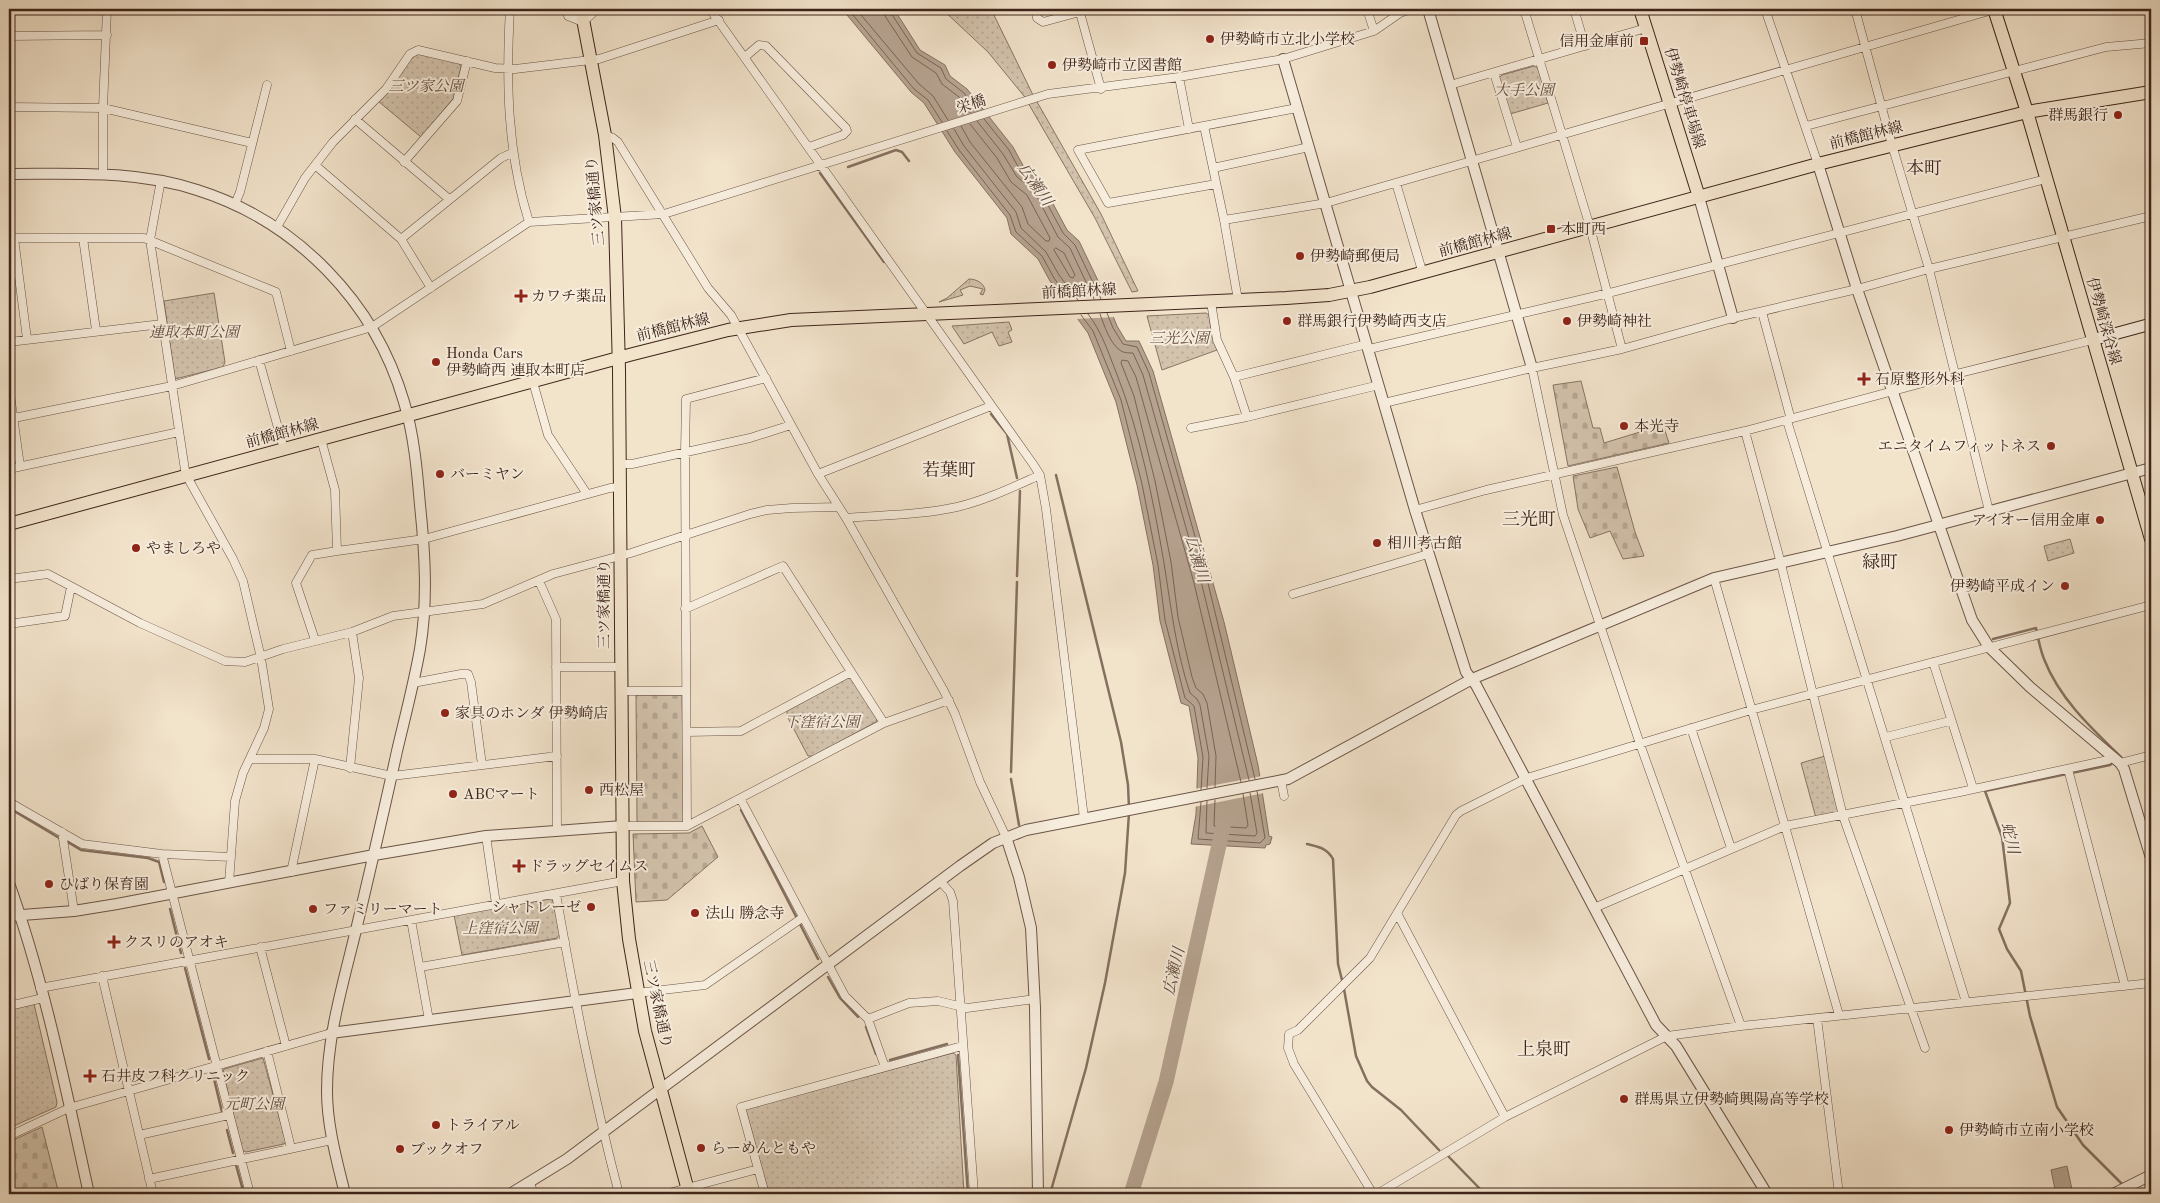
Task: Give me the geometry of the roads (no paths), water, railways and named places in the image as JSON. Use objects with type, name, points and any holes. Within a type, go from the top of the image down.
[{"type":"main road","name":"伊勢崎停車場線","points":[[1640,9],[1699,197]]},
{"type":"main road","name":"伊勢崎深谷線","points":[[1995,9],[2027,112],[2151,539]]},
{"type":"main road","name":"三ツ家橋通り","points":[[585,12],[590,61],[605,135],[615,218],[619,358],[623,881],[628,939],[637,993],[660,1089],[688,1191]]},
{"type":"main road","name":"前橋館林線","points":[[9,524],[619,358],[738,328],[791,320],[1310,297],[1352,291],[1422,274],[1892,145],[2027,112],[2151,92]]},
{"type":"main road","points":[[2092,340],[2151,324]]},
{"type":"street","points":[[103,174],[103,108],[107,9]]},
{"type":"street","points":[[10,419],[172,386],[372,327],[529,222],[512,153],[507,70],[510,9]]},
{"type":"street","points":[[567,9],[568,16],[585,12]]},
{"type":"street","points":[[710,9],[928,313],[1040,476],[1046,509],[1084,818]]},
{"type":"street","points":[[1035,9],[1037,18],[1044,22],[1079,10],[1100,89]]},
{"type":"street","points":[[1368,9],[1374,31]]},
{"type":"street","name":"栄橋","points":[[529,222],[664,214],[1048,94],[1100,89],[1283,60],[1374,31],[1400,13],[1411,9]]},
{"type":"street","points":[[1428,9],[1532,368],[1563,515],[1640,744],[1741,1026]]},
{"type":"street","points":[[1524,9],[1590,227],[1609,293],[1622,349]]},
{"type":"street","points":[[1574,9],[1586,46]]},
{"type":"street","points":[[1764,9],[1806,126],[1857,289],[1972,620],[1989,647],[2030,687],[2116,760],[2124,769],[2151,858]]},
{"type":"street","points":[[1855,9],[1892,145],[1929,269],[1989,510]]},
{"type":"street","points":[[1224,220],[1326,203],[1995,9]]},
{"type":"street","points":[[277,227],[306,178],[333,142],[386,89],[410,54],[418,50],[507,70],[590,61],[719,20]]},
{"type":"street","points":[[1450,85],[1646,28]]},
{"type":"street","points":[[9,36],[107,35]]},
{"type":"street","points":[[1806,126],[2106,47],[2151,43]]},
{"type":"street","points":[[745,57],[759,45],[766,46],[846,128],[847,131],[843,135],[809,147]]},
{"type":"street","points":[[1283,60],[1428,554],[1466,672],[1527,778],[1656,1025],[1676,1046],[1767,1194]]},
{"type":"street","points":[[404,162],[457,101],[466,61]]},
{"type":"street","points":[[1494,73],[1517,147]]},
{"type":"street","points":[[1179,77],[1189,129]]},
{"type":"street","points":[[235,204],[266,85]]},
{"type":"street","points":[[9,106],[103,108],[252,143]]},
{"type":"street","points":[[1216,184],[1108,203],[1078,150],[1297,108]]},
{"type":"street","points":[[355,120],[449,199]]},
{"type":"street","points":[[1204,126],[1224,220],[1238,300]]},
{"type":"street","points":[[605,135],[618,142],[708,288],[731,315],[818,474],[846,518],[949,700],[992,810],[1006,838],[1019,877],[1031,928],[1035,999],[1038,1194]]},
{"type":"street","points":[[1213,168],[1309,147]]},
{"type":"street","points":[[401,239],[449,199],[502,158],[512,153]]},
{"type":"street","points":[[315,165],[401,239],[431,288]]},
{"type":"street","points":[[9,174],[103,174],[161,180],[195,189],[235,204],[277,227],[332,274],[372,327],[389,360],[408,416],[416,464],[424,539],[425,613],[392,776],[331,1033],[327,1095],[332,1140],[346,1194]]},
{"type":"street","points":[[1234,378],[1609,293],[2046,178]]},
{"type":"street","points":[[161,180],[150,240],[187,476],[243,581],[261,658],[269,708],[264,728],[243,773],[235,801],[229,884]]},
{"type":"street","points":[[1396,183],[1422,274]]},
{"type":"street","points":[[1699,197],[1733,318]]},
{"type":"street","points":[[1384,403],[1622,349],[1733,318],[2151,216]]},
{"type":"street","points":[[27,339],[12,238],[150,240],[276,292],[291,351]]},
{"type":"street","points":[[84,238],[96,330]]},
{"type":"street","points":[[9,273],[18,272]]},
{"type":"street","points":[[1212,302],[1218,340],[1234,378],[1247,417]]},
{"type":"street","points":[[1762,312],[1790,416],[1788,424],[1886,737],[1966,1002]]},
{"type":"street","points":[[9,342],[96,330],[162,324]]},
{"type":"street","points":[[1415,510],[1554,474],[1789,420],[1956,374],[2092,340]]},
{"type":"street","points":[[259,360],[284,449]]},
{"type":"street","points":[[687,826],[686,398],[766,378]]},
{"type":"street","points":[[533,382],[548,435],[587,494]]},
{"type":"street","points":[[1191,428],[1247,417],[1379,385]]},
{"type":"street","points":[[9,387],[10,419],[20,466]]},
{"type":"street","points":[[818,474],[991,406]]},
{"type":"street","points":[[620,464],[632,464],[757,437],[791,425]]},
{"type":"street","points":[[1745,431],[1844,816],[1925,1048]]},
{"type":"street","points":[[9,469],[180,432]]},
{"type":"street","points":[[322,439],[335,490],[337,551]]},
{"type":"street","points":[[510,1194],[530,1183],[603,1132],[982,849],[1006,838],[1026,830],[1278,781],[1295,776],[1472,680],[1714,578],[1939,525],[1989,510],[2151,468]]},
{"type":"street","points":[[846,518],[925,512],[957,507],[1040,476]]},
{"type":"street","points":[[315,640],[296,584],[312,555],[424,539],[587,494],[620,487]]},
{"type":"street","points":[[9,579],[48,574],[140,624],[225,661],[245,662],[261,658],[283,648],[352,632],[392,616],[483,604],[553,574],[620,556],[767,510],[839,507]]},
{"type":"street","points":[[1293,594],[1428,554]]},
{"type":"street","points":[[685,609],[782,566],[884,723]]},
{"type":"street","points":[[1714,578],[1839,1016]]},
{"type":"street","points":[[539,580],[555,614],[557,830]]},
{"type":"street","points":[[9,624],[66,616],[71,587]]},
{"type":"street","points":[[1373,1194],[1294,1064],[1287,1043],[1289,1034],[1298,1030],[1370,958],[1456,815],[1527,778],[1691,728],[1751,710],[2151,605]]},
{"type":"street","points":[[350,768],[359,678],[352,632]]},
{"type":"street","points":[[1932,662],[1973,788]]},
{"type":"street","points":[[556,667],[620,667]]},
{"type":"street","points":[[686,732],[741,731],[852,672]]},
{"type":"street","points":[[412,683],[468,674],[471,682],[482,765]]},
{"type":"street","points":[[621,691],[686,691]]},
{"type":"street","points":[[9,916],[74,911],[486,836],[623,826],[687,826],[741,800],[884,723],[949,700]]},
{"type":"street","points":[[1886,737],[1950,721]]},
{"type":"street","points":[[1691,728],[1731,848]]},
{"type":"street","points":[[1594,908],[1785,826],[1844,816],[2108,760],[2151,755]]},
{"type":"street","points":[[250,759],[315,759],[392,776],[556,756]]},
{"type":"street","points":[[291,872],[315,759]]},
{"type":"street","points":[[2068,769],[2125,986]]},
{"type":"street","points":[[1278,781],[1284,796]]},
{"type":"street","points":[[741,800],[845,996],[868,1019],[885,1067]]},
{"type":"street","points":[[9,802],[82,844],[162,854],[231,857]]},
{"type":"street","points":[[62,832],[74,911]]},
{"type":"street","points":[[486,836],[486,849],[496,904]]},
{"type":"street","points":[[162,854],[188,961],[250,1194]]},
{"type":"street","points":[[9,1006],[42,993],[102,976],[623,881]]},
{"type":"street","points":[[940,881],[950,892],[953,900],[974,1194]]},
{"type":"street","points":[[9,883],[42,993],[89,1194]]},
{"type":"street","points":[[556,894],[575,1001],[603,1132],[619,1194]]},
{"type":"street","points":[[1397,913],[1505,1117]]},
{"type":"street","points":[[9,1136],[70,1108],[331,1033],[705,985],[802,918]]},
{"type":"street","points":[[411,920],[429,1020]]},
{"type":"street","points":[[420,967],[565,942]]},
{"type":"street","points":[[260,947],[286,1046]]},
{"type":"street","points":[[102,976],[153,1194]]},
{"type":"street","points":[[1377,1194],[1505,1117],[1667,1036],[1741,1026],[2151,983]]},
{"type":"street","points":[[868,1019],[909,1003],[938,1001],[960,1007],[1035,999]]},
{"type":"street","points":[[1818,1018],[1839,1194]]},
{"type":"street","points":[[764,1194],[741,1107],[962,1046]]},
{"type":"street","points":[[267,1051],[292,1148]]},
{"type":"street","points":[[139,1135],[229,1115]]},
{"type":"street","points":[[149,1179],[332,1140]]},
{"type":"street","points":[[665,1194],[688,1191],[758,1169]]},
{"type":"street","points":[[2116,1193],[2151,1175]]},
{"type":"street","points":[[530,1183],[534,1194]]},
{"type":"water","points":[[842,9],[894,9],[920,50],[945,65],[950,76],[967,89],[1013,147],[1026,171],[1041,181],[1067,230],[1079,241],[1117,326],[1126,341],[1139,341],[1153,371],[1224,622],[1258,765],[1269,836],[1272,837],[1270,844],[1266,845],[1265,848],[1191,844],[1196,814],[1198,758],[1189,706],[1181,703],[1160,621],[1153,565],[1137,485],[1116,402],[1088,333],[1050,281],[1038,259],[1011,234],[1007,218],[955,152],[924,103],[911,92]]},
{"type":"water","points":[[2067,1166],[2073,1194],[2056,1194],[2051,1170]]},
{"type":"waterway","points":[[848,167],[896,150],[902,152],[909,161]]},
{"type":"waterway","points":[[820,173],[884,262]]},
{"type":"waterway","points":[[991,414],[1007,434],[1017,478]]},
{"type":"waterway","points":[[1056,475],[1121,742],[1128,785],[1129,808]]},
{"type":"waterway","points":[[1017,576],[1020,491]]},
{"type":"waterway","points":[[1011,772],[1017,582]]},
{"type":"waterway","name":"蛇川","points":[[1993,639],[2036,628],[2044,659],[2058,687],[2077,712],[2120,758]]},
{"type":"waterway","name":"蛇川","points":[[2113,762],[2110,765],[1985,791],[2002,837],[2010,903],[1999,929],[2007,949],[2021,971],[2030,1016],[2057,1107],[2083,1145],[2124,1186]]},
{"type":"waterway","points":[[1011,779],[1019,825]]},
{"type":"waterway","points":[[9,808],[61,839]]},
{"type":"waterway","points":[[741,810],[818,959]]},
{"type":"waterway","points":[[1050,1194],[1086,1068],[1105,983],[1125,873],[1129,813]]},
{"type":"waterway","name":"広瀬川","points":[[1131,1194],[1166,1082],[1223,827]]},
{"type":"waterway","points":[[66,841],[81,850],[148,858],[159,862],[164,882]]},
{"type":"waterway","points":[[1307,844],[1325,850],[1333,859],[1338,964],[1342,980]]},
{"type":"waterway","points":[[170,909],[181,953]]},
{"type":"waterway","points":[[185,968],[209,1059]]},
{"type":"waterway","points":[[828,977],[840,998],[858,1017]]},
{"type":"waterway","points":[[1344,989],[1356,1056],[1367,1081],[1401,1110],[1439,1150]]},
{"type":"waterway","points":[[866,1027],[876,1054]]},
{"type":"waterway","points":[[890,1060],[947,1044]]},
{"type":"waterway","points":[[958,1055],[968,1194]]},
{"type":"waterway","points":[[213,1075],[222,1112]]},
{"type":"waterway","points":[[227,1130],[233,1153]]},
{"type":"waterway","points":[[1448,1156],[1485,1194]]},
{"type":"waterway","points":[[236,1165],[244,1194]]},
{"type":"place","name":"伊勢崎市立北小学校","points":[[1210,39]]},
{"type":"place","name":"信用金庫前","points":[[1644,41]]},
{"type":"place","name":"伊勢崎市立図書館","points":[[1052,65]]},
{"type":"place","name":"群馬銀行","points":[[2118,115]]},
{"type":"place","name":"本町西","points":[[1551,229]]},
{"type":"place","name":"伊勢崎郵便局","points":[[1300,256]]},
{"type":"place","name":"カワチ薬品","points":[[521,296]]},
{"type":"place","name":"群馬銀行伊勢崎西支店","points":[[1287,321]]},
{"type":"place","name":"伊勢崎神社","points":[[1567,321]]},
{"type":"place","name":"Honda Cars 伊勢崎西 連取本町店","points":[[436,362]]},
{"type":"place","name":"石原整形外科","points":[[1864,379]]},
{"type":"place","name":"本光寺","points":[[1624,426]]},
{"type":"place","name":"エニタイムフィットネス","points":[[2051,446]]},
{"type":"place","name":"バーミヤン","points":[[440,474]]},
{"type":"place","name":"アイオー信用金庫","points":[[2100,520]]},
{"type":"place","name":"相川考古館","points":[[1377,543]]},
{"type":"place","name":"やましろや","points":[[136,548]]},
{"type":"place","name":"伊勢崎平成イン","points":[[2065,586]]},
{"type":"place","name":"家具のホンダ 伊勢崎店","points":[[445,713]]},
{"type":"place","name":"西松屋","points":[[589,790]]},
{"type":"place","name":"ABCマート","points":[[453,794]]},
{"type":"place","name":"ドラッグセイムス","points":[[519,866]]},
{"type":"place","name":"ひばり保育園","points":[[49,884]]},
{"type":"place","name":"シャトレーゼ","points":[[591,907]]},
{"type":"place","name":"ファミリーマート","points":[[313,909]]},
{"type":"place","name":"法山 勝念寺","points":[[695,913]]},
{"type":"place","name":"クスリのアオキ","points":[[114,942]]},
{"type":"place","name":"石井皮フ科クリニック","points":[[90,1076]]},
{"type":"place","name":"群馬県立伊勢崎興陽高等学校","points":[[1624,1099]]},
{"type":"place","name":"トライアル","points":[[436,1125]]},
{"type":"place","name":"伊勢崎市立南小学校","points":[[1949,1130]]},
{"type":"place","name":"らーめんともや","points":[[701,1148]]},
{"type":"place","name":"ブックオフ","points":[[400,1149]]},
{"type":"district","name":"本町","points":[[1924,168]]},
{"type":"district","name":"若葉町","points":[[949,470]]},
{"type":"district","name":"三光町","points":[[1529,519]]},
{"type":"district","name":"緑町","points":[[1880,562]]},
{"type":"district","name":"上泉町","points":[[1544,1049]]},
{"type":"park label","name":"三ツ家公園","points":[[426,86]]},
{"type":"park label","name":"大手公園","points":[[1524,90]]},
{"type":"park label","name":"連取本町公園","points":[[194,332]]},
{"type":"park label","name":"三光公園","points":[[1179,338]]},
{"type":"park label","name":"下窪宿公園","points":[[822,722]]},
{"type":"park label","name":"上窪宿公園","points":[[500,928]]},
{"type":"park label","name":"元町公園","points":[[254,1104]]}]
